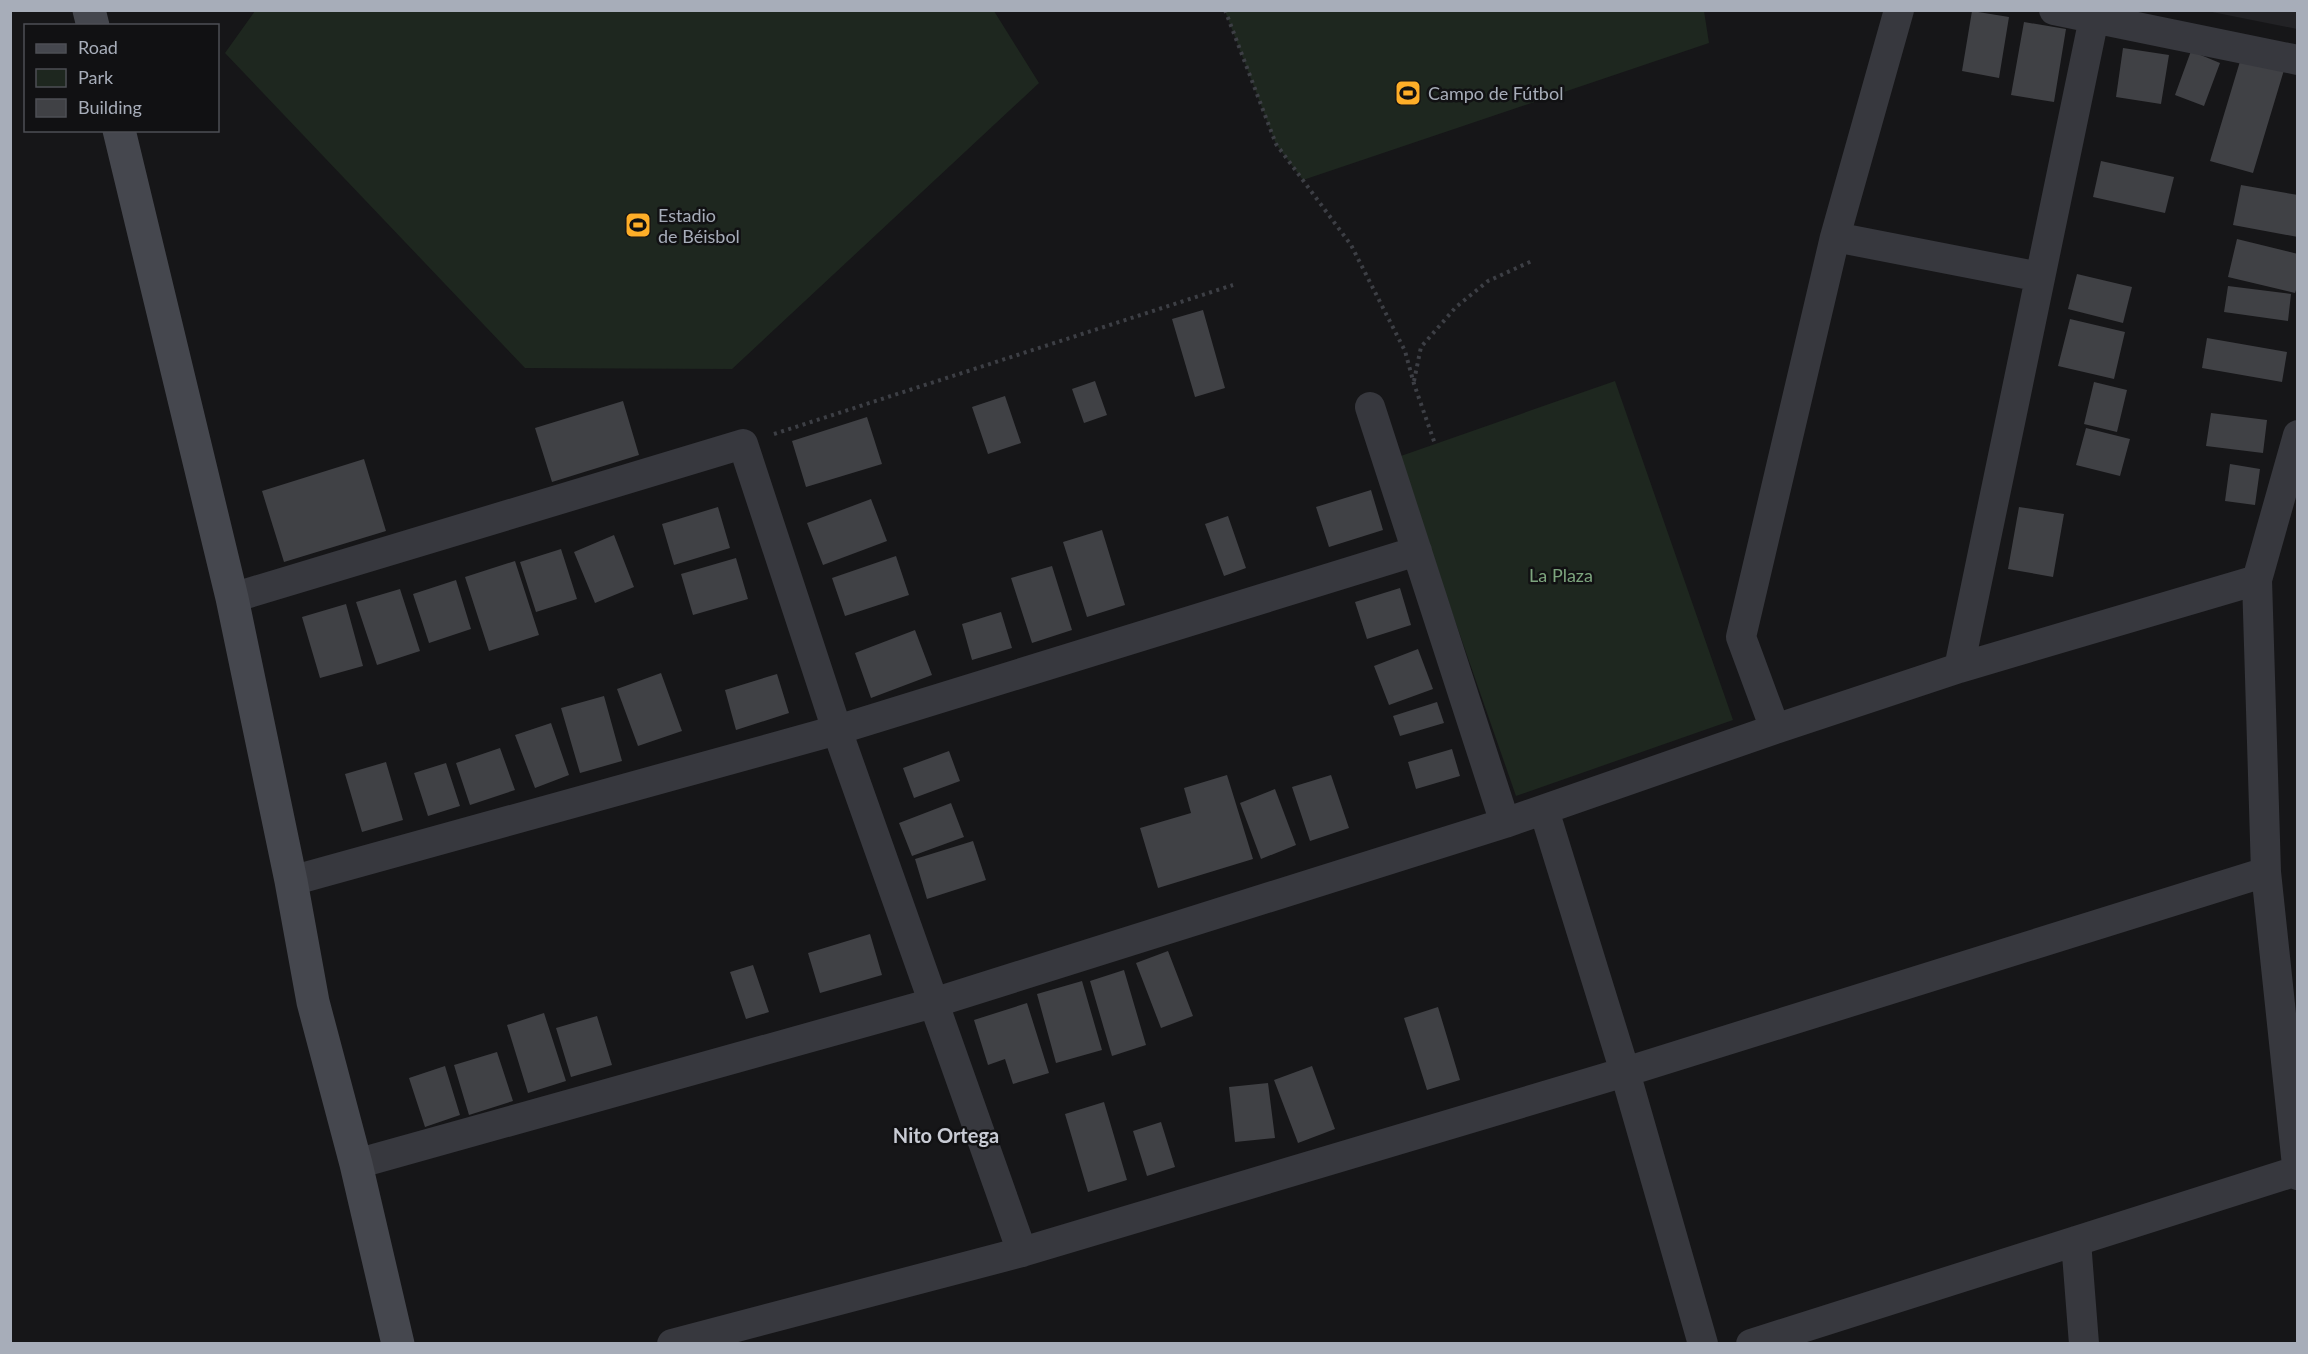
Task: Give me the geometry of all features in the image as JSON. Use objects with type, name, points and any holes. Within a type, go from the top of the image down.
[{"type":"street","points":[[1775,729],[1741,637],[1835,237],[1899,10]]},
{"type":"street","points":[[2054,10],[2298,60]]},
{"type":"street","points":[[1959,668],[2094,18]]},
{"type":"street","points":[[118,132],[232,598],[291,880],[313,1002],[356,1164],[398,1344]]},
{"type":"street","points":[[1835,237],[2040,277]]},
{"type":"street","points":[[1370,407],[1505,823]]},
{"type":"street","points":[[1750,1344],[2297,1173],[2266,872],[2257,580],[2298,435]]},
{"type":"street","points":[[232,598],[743,444],[837,730],[1022,1252]]},
{"type":"street","points":[[291,880],[837,730],[1417,551]]},
{"type":"street","points":[[356,1164],[933,1003],[1505,823],[1959,668],[2257,580]]},
{"type":"street","points":[[1544,810],[1625,1072],[1703,1344]]},
{"type":"street","points":[[672,1344],[1022,1252],[1625,1072],[2266,872]]},
{"type":"street","points":[[2076,1241],[2084,1344]]},
{"type":"path","points":[[1225,10],[1276,144],[1351,245],[1405,351],[1435,444]]},
{"type":"path","points":[[1414,384],[1421,347],[1445,319],[1488,281],[1532,261]]},
{"type":"path","points":[[743,444],[1233,285]]},
{"type":"shaded area","points":[[2207,11],[2297,11],[2297,29]]},
{"type":"green space","name":"Estadio de Béisbol","points":[[255,11],[994,11],[1039,83],[732,369],[525,368],[225,53]]},
{"type":"green space","name":"Campo de Fútbol","points":[[1225,11],[1704,11],[1709,43],[1303,180],[1276,144]]},
{"type":"green space","name":"La Plaza","points":[[1615,381],[1733,720],[1516,796],[1398,457]]},
{"type":"building","points":[[1972,11],[2009,17],[1999,78],[1962,71]]},
{"type":"building","points":[[2024,22],[2066,29],[2054,102],[2011,95]]},
{"type":"building","points":[[2123,48],[2169,55],[2161,104],[2116,97]]},
{"type":"building","points":[[2191,51],[2220,63],[2204,106],[2175,95]]},
{"type":"building","points":[[2241,58],[2284,70],[2253,173],[2210,161]]},
{"type":"building","points":[[2101,161],[2174,177],[2165,213],[2093,197]]},
{"type":"building","points":[[2241,185],[2298,195],[2298,237],[2233,225]]},
{"type":"building","points":[[2237,239],[2298,254],[2298,284],[2295,293],[2228,277]]},
{"type":"building","points":[[2077,274],[2132,287],[2123,323],[2068,309]]},
{"type":"building","points":[[2228,286],[2291,294],[2288,321],[2224,312]]},
{"type":"building","points":[[1203,310],[1225,388],[1195,397],[1172,319]]},
{"type":"building","points":[[2070,319],[2125,332],[2114,379],[2058,366]]},
{"type":"building","points":[[2207,338],[2287,352],[2282,382],[2202,368]]},
{"type":"building","points":[[1095,381],[1107,415],[1084,423],[1072,389]]},
{"type":"building","points":[[2094,382],[2127,390],[2117,432],[2084,424]]},
{"type":"building","points":[[1005,396],[1021,443],[988,454],[972,407]]},
{"type":"building","points":[[623,401],[639,455],[552,482],[535,428]]},
{"type":"building","points":[[2211,413],[2267,420],[2263,453],[2206,446]]},
{"type":"building","points":[[867,417],[882,464],[806,487],[792,441]]},
{"type":"building","points":[[2086,428],[2130,439],[2120,476],[2076,465]]},
{"type":"building","points":[[364,459],[386,531],[284,562],[262,491]]},
{"type":"building","points":[[2230,464],[2260,469],[2255,505],[2225,501]]},
{"type":"building","points":[[1371,490],[1383,530],[1329,547],[1316,507]]},
{"type":"building","points":[[871,499],[887,541],[823,565],[807,523]]},
{"type":"building","points":[[718,507],[730,548],[674,565],[662,524]]},
{"type":"building","points":[[2019,507],[2064,514],[2053,577],[2008,569]]},
{"type":"building","points":[[1228,516],[1246,568],[1224,576],[1205,524]]},
{"type":"building","points":[[1102,530],[1125,605],[1087,617],[1063,542]]},
{"type":"building","points":[[614,535],[634,587],[595,603],[574,552]]},
{"type":"building","points":[[561,549],[577,599],[536,612],[520,562]]},
{"type":"building","points":[[896,556],[909,595],[845,616],[832,578]]},
{"type":"building","points":[[736,558],[748,599],[693,615],[681,574]]},
{"type":"building","points":[[515,561],[539,635],[489,651],[465,577]]},
{"type":"building","points":[[1052,566],[1072,630],[1032,643],[1011,578]]},
{"type":"building","points":[[456,580],[471,629],[429,643],[413,594]]},
{"type":"building","points":[[1400,588],[1411,625],[1367,639],[1355,602]]},
{"type":"building","points":[[400,589],[420,651],[377,665],[356,602]]},
{"type":"building","points":[[346,604],[363,666],[320,678],[302,617]]},
{"type":"building","points":[[1001,612],[1012,648],[972,660],[962,624]]},
{"type":"building","points":[[915,630],[932,675],[871,698],[855,653]]},
{"type":"building","points":[[1418,649],[1433,689],[1389,705],[1374,666]]},
{"type":"building","points":[[661,673],[682,731],[638,746],[617,689]]},
{"type":"building","points":[[777,674],[789,713],[736,730],[725,690]]},
{"type":"building","points":[[604,696],[622,761],[580,773],[561,708]]},
{"type":"building","points":[[1437,702],[1444,723],[1400,736],[1393,716]]},
{"type":"building","points":[[551,723],[569,775],[535,788],[515,735]]},
{"type":"building","points":[[500,748],[515,790],[470,805],[456,763]]},
{"type":"building","points":[[1452,749],[1460,776],[1416,789],[1408,762]]},
{"type":"building","points":[[949,751],[960,781],[914,798],[903,768]]},
{"type":"building","points":[[386,762],[403,820],[362,832],[345,774]]},
{"type":"building","points":[[446,763],[460,806],[428,816],[414,773]]},
{"type":"building","points":[[1227,775],[1253,859],[1158,888],[1140,828],[1191,813],[1184,788]]},
{"type":"building","points":[[1331,775],[1349,828],[1310,841],[1292,787]]},
{"type":"building","points":[[1275,789],[1296,845],[1261,859],[1240,803]]},
{"type":"building","points":[[951,803],[964,837],[912,856],[899,823]]},
{"type":"building","points":[[973,841],[986,880],[927,899],[915,859]]},
{"type":"building","points":[[870,934],[882,975],[820,993],[808,953]]},
{"type":"building","points":[[1168,951],[1193,1016],[1161,1028],[1136,963]]},
{"type":"building","points":[[753,965],[769,1012],[746,1019],[730,972]]},
{"type":"building","points":[[1124,970],[1146,1045],[1112,1056],[1090,981]]},
{"type":"building","points":[[1082,981],[1102,1050],[1056,1063],[1037,994]]},
{"type":"building","points":[[1027,1003],[1049,1073],[1013,1084],[1005,1059],[988,1065],[974,1020]]},
{"type":"building","points":[[1438,1007],[1460,1080],[1427,1090],[1404,1018]]},
{"type":"building","points":[[544,1013],[566,1081],[528,1093],[507,1025]]},
{"type":"building","points":[[597,1016],[612,1065],[571,1077],[556,1028]]},
{"type":"building","points":[[497,1052],[513,1101],[469,1115],[454,1065]]},
{"type":"building","points":[[445,1066],[460,1115],[425,1127],[409,1078]]},
{"type":"building","points":[[1312,1066],[1335,1129],[1298,1143],[1274,1080]]},
{"type":"building","points":[[1268,1083],[1275,1138],[1235,1142],[1229,1087]]},
{"type":"building","points":[[1104,1102],[1127,1180],[1088,1192],[1065,1114]]},
{"type":"building","points":[[1161,1122],[1175,1167],[1147,1176],[1133,1131]]},
{"type":"place","name":"Campo de Fútbol","points":[[1408,93]]},
{"type":"place","name":"Estadio de Béisbol","points":[[638,225]]},
{"type":"district","name":"Nito Ortega","points":[[946,1135]]}]
